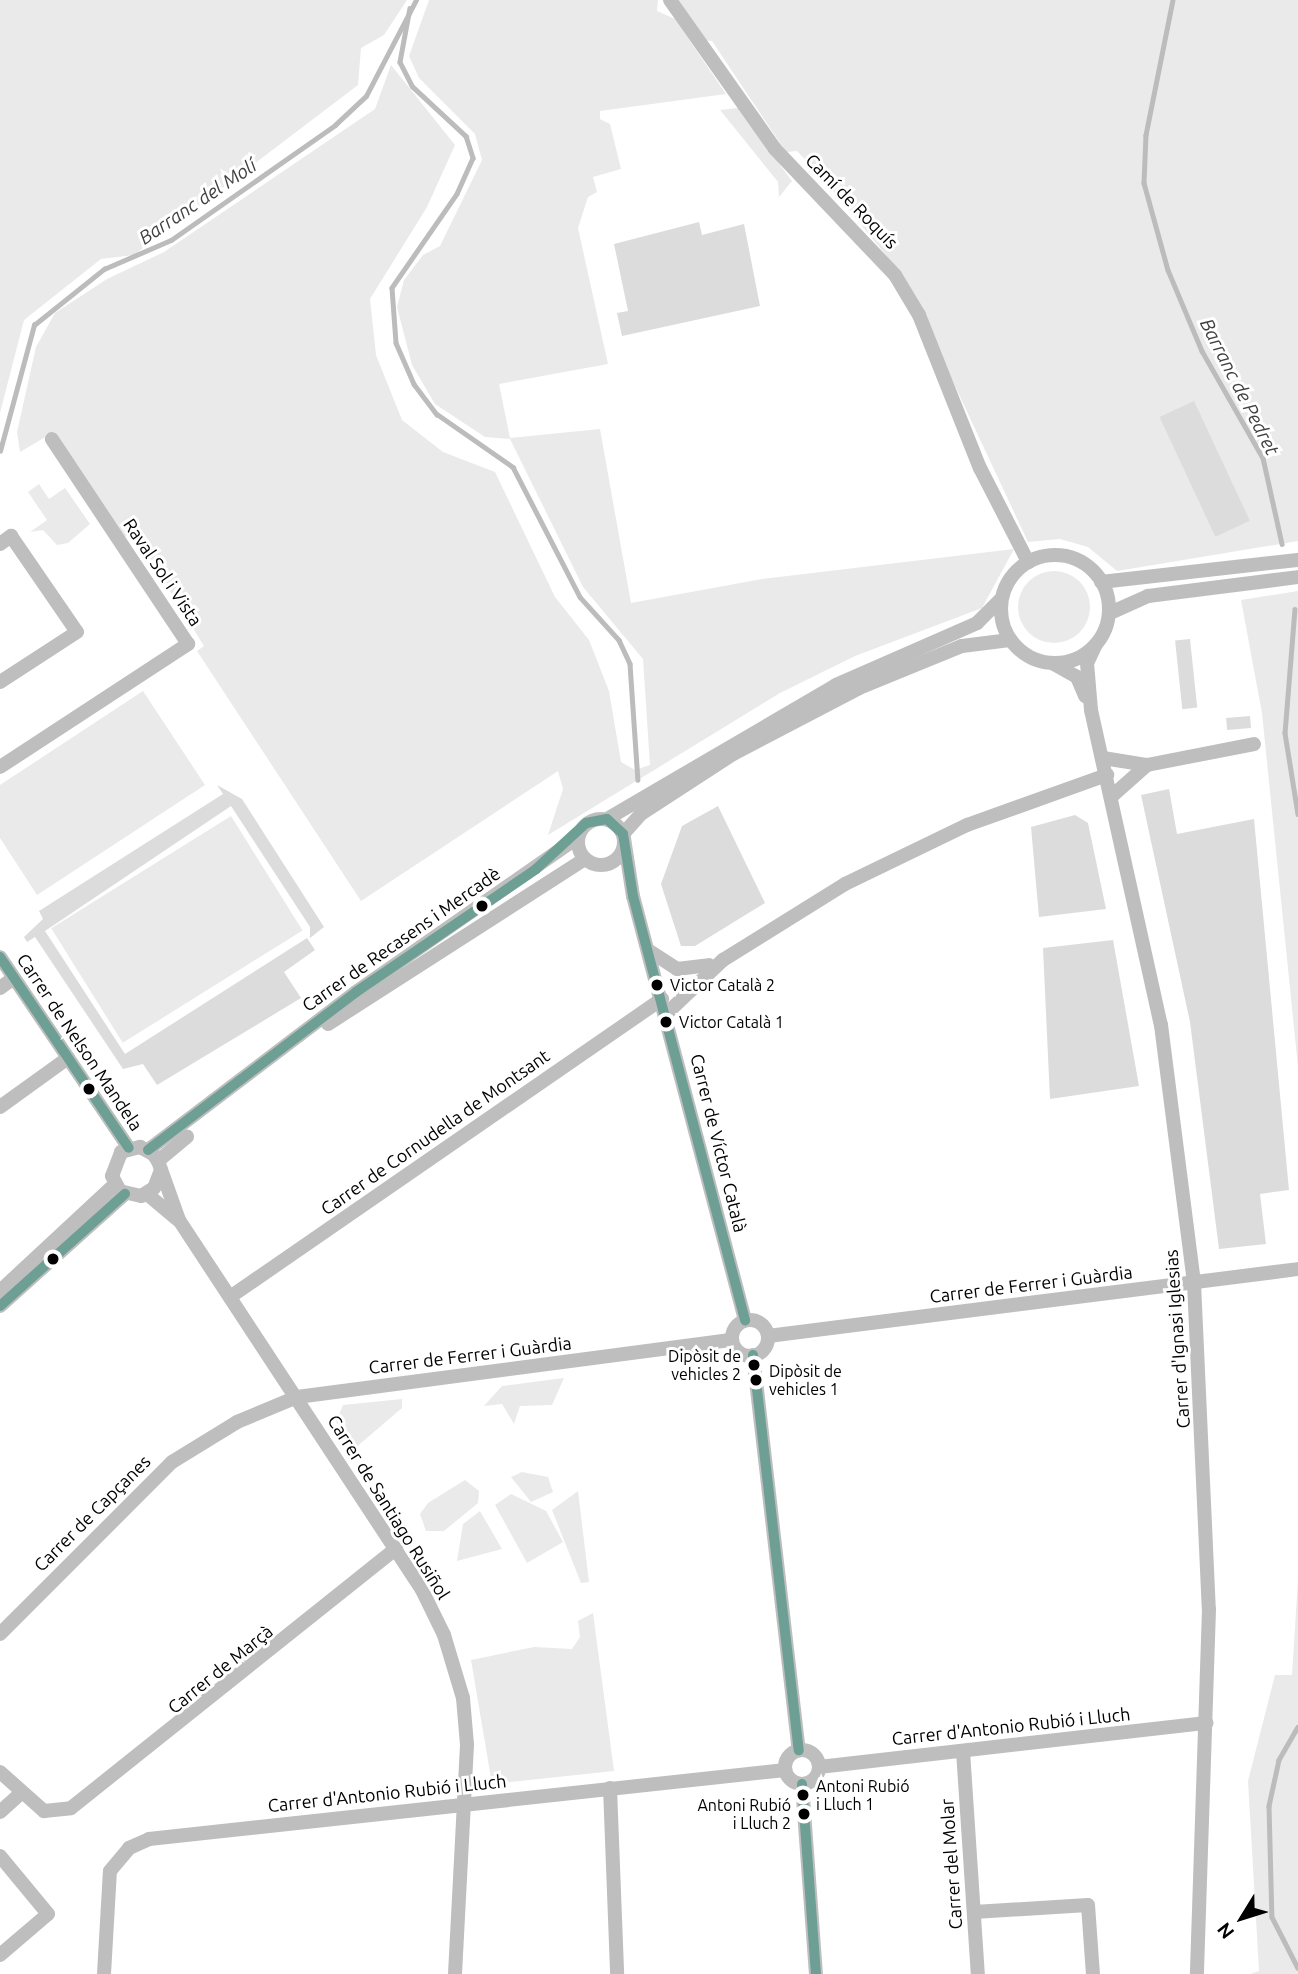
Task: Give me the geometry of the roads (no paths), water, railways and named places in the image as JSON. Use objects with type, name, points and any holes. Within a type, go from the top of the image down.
[{"type":"street","name":"Camí de Roquís","points":[[670,0],[775,149],[895,275],[919,315],[981,468],[1028,562]]},
{"type":"street","name":"Raval Sol i Vista","points":[[0,767],[188,644],[52,439]]},
{"type":"street","points":[[0,544],[11,536],[77,632],[0,682]]},
{"type":"street","points":[[1051,555],[1075,559],[1101,582],[1110,612],[1096,644],[1078,657],[1049,663],[1010,640],[962,646],[859,688],[733,754],[641,814],[624,836],[611,863],[585,859],[578,837],[590,821],[607,819],[836,685],[977,623],[1001,599],[1011,577],[1028,562],[1051,555]]},
{"type":"street","points":[[1101,582],[1298,560]]},
{"type":"street","points":[[1110,612],[1148,596],[1298,577]]},
{"type":"street","points":[[1001,599],[1010,640]]},
{"type":"street","name":"Carrer d'Ignasi Iglesias","points":[[1091,710],[1087,663],[1096,644]]},
{"type":"street","name":"Carrer d'Ignasi Iglesias","points":[[1049,663],[1077,677],[1091,710],[1112,796],[1161,1025],[1194,1283],[1206,1494],[1207,1723],[1196,1974]]},
{"type":"street","points":[[1103,758],[1147,765],[1254,744]]},
{"type":"street","points":[[1112,796],[1147,765]]},
{"type":"street","points":[[666,1014],[723,960],[845,884],[967,825],[1107,775]]},
{"type":"street","points":[[607,819],[624,836]]},
{"type":"street","name":"Carrer de Víctor Català","points":[[624,836],[633,896],[745,1320]]},
{"type":"street","name":"Carrer de Recasens i Mercadè","points":[[156,1161],[335,1007],[578,837]]},
{"type":"street","name":"Carrer de Recasens i Mercadè","points":[[156,1161],[328,1024],[585,859]]},
{"type":"street","name":"Carrer de Víctor Català","points":[[611,863],[633,896]]},
{"type":"street","points":[[648,950],[689,971],[723,960]]},
{"type":"street","name":"Carrer de Nelson Mandela","points":[[0,957],[129,1148]]},
{"type":"street","points":[[0,988],[14,978]]},
{"type":"street","name":"Carrer de Cornudella de Montsant","points":[[230,1297],[662,999]]},
{"type":"street","points":[[0,1107],[68,1058]]},
{"type":"street","points":[[129,1148],[156,1161],[147,1194],[120,1189],[113,1163],[129,1148]]},
{"type":"street","name":"Carrer de Santiago Rusiñol","points":[[156,1161],[179,1220],[396,1549],[444,1635],[463,1698],[468,1806],[455,1974]]},
{"type":"street","points":[[0,1291],[120,1189]]},
{"type":"street","points":[[0,1306],[120,1189]]},
{"type":"street","name":"Carrer de Santiago Rusiñol","points":[[147,1194],[179,1220]]},
{"type":"street","name":"Carrer de Ferrer i Guàrdia","points":[[768,1336],[1298,1269]]},
{"type":"street","points":[[753,1356],[740,1353],[732,1340],[745,1320],[760,1323],[768,1336],[753,1356],[799,1750]]},
{"type":"street","name":"Carrer de Ferrer i Guàrdia","points":[[297,1397],[732,1340]]},
{"type":"street","name":"Carrer de Capçanes","points":[[0,1634],[172,1462],[237,1423],[297,1397]]},
{"type":"street","name":"Carrer de Marçà","points":[[21,1793],[44,1811],[63,1811],[172,1732],[396,1549]]},
{"type":"street","name":"Carrer d'Antonio Rubió i Lluch","points":[[819,1767],[1207,1723]]},
{"type":"street","points":[[799,1750],[814,1755],[819,1767],[814,1779],[802,1784]]},
{"type":"street","points":[[799,1750],[788,1757],[785,1770],[802,1784],[816,1974]]},
{"type":"street","name":"Carrer del Molar","points":[[963,1751],[978,1974]]},
{"type":"street","name":"Carrer d'Antonio Rubió i Lluch","points":[[104,1974],[106,1884],[114,1863],[138,1843],[785,1770]]},
{"type":"street","points":[[0,1772],[21,1793],[0,1812]]},
{"type":"street","points":[[610,1788],[617,1974]]},
{"type":"street","points":[[0,1856],[48,1914],[0,1955]]},
{"type":"street","points":[[974,1912],[1088,1905],[1093,1974]]},
{"type":"waterway","name":"Barranc del Molí","points":[[0,451],[34,325],[104,269],[171,240],[335,125],[366,96],[416,0]]},
{"type":"waterway","name":"Barranc de Pedret","points":[[1173,0],[1146,135],[1144,183],[1168,270],[1202,351],[1263,458],[1282,544]]},
{"type":"waterway","points":[[410,8],[400,62],[412,86],[466,136],[473,158],[457,194],[392,288],[396,343],[414,384],[437,414],[513,467],[580,597],[619,640],[630,664],[638,780]]},
{"type":"waterway","points":[[1295,609],[1285,733],[1298,814]]},
{"type":"waterway","points":[[1298,1727],[1279,1760],[1269,1806],[1272,1917],[1298,1968]]},
{"type":"place","name":"Victor Català 2","points":[[657,985]]},
{"type":"place","name":"Victor Català 1","points":[[666,1022]]},
{"type":"place","name":"Dipòsit de vehicles 2","points":[[754,1365]]},
{"type":"place","name":"Dipòsit de vehicles 1","points":[[756,1380]]},
{"type":"place","name":"Antoni Rubió i Lluch 1","points":[[803,1795]]},
{"type":"place","name":"Antoni Rubió i Lluch 2","points":[[804,1814]]}]
